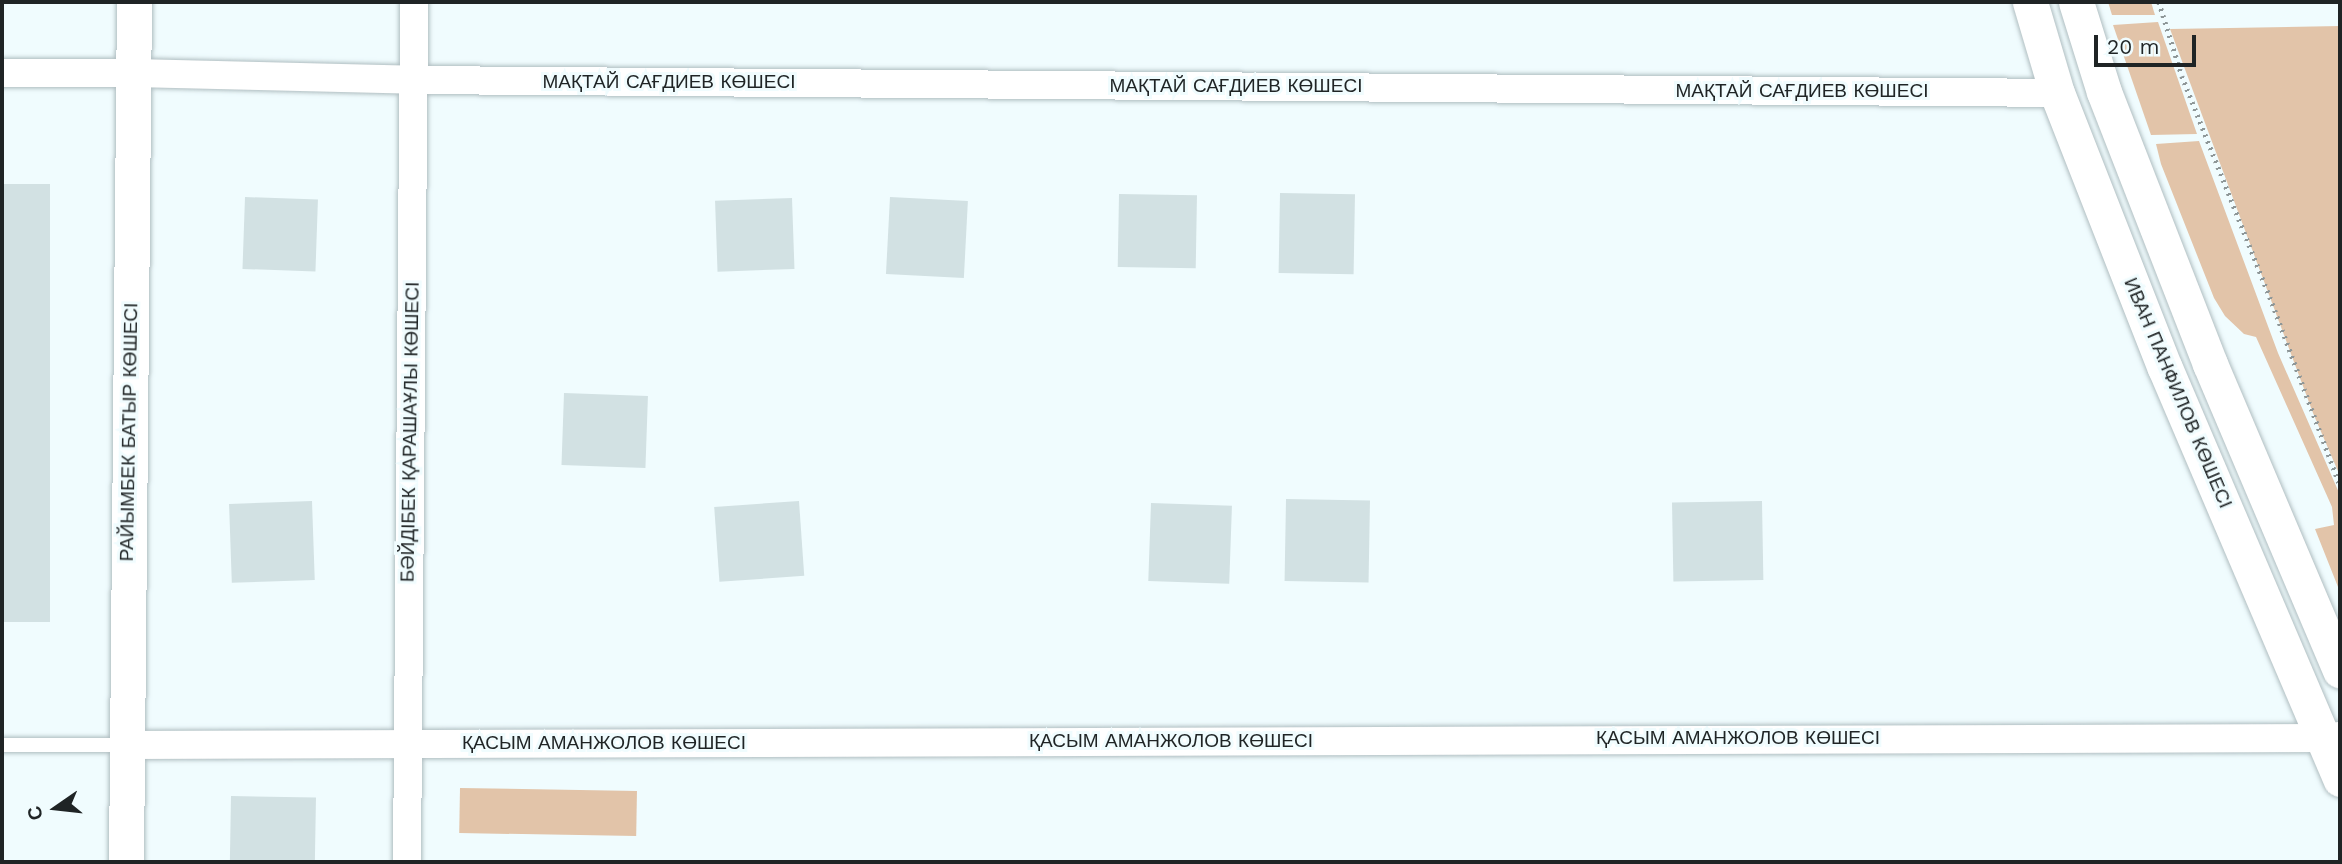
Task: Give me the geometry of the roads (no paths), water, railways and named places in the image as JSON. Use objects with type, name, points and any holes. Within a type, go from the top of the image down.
[{"type":"street","name":"РАЙЫМБЕК БАТЫР КӨШЕСІ","points":[[126,862],[134,2]]},
{"type":"street","name":"БӘЙДІБЕК ҚАРАШАҰЛЫ КӨШЕСІ","points":[[407,862],[414,2]]},
{"type":"street","name":"ИВАН ПАНФИЛОВ КӨШЕСІ","points":[[2029,2],[2057,93],[2165,368],[2332,737],[2340,779]]},
{"type":"street","points":[[2077,2],[2104,92],[2210,364],[2340,671]]},
{"type":"street","name":"МАҚТАЙ САҒДИЕВ КӨШЕСІ","points":[[2,73],[134,73],[414,80],[2057,93]]},
{"type":"street","name":"ҚАСЫМ АМАНЖОЛОВ КӨШЕСІ","points":[[126,745],[2332,737]]},
{"type":"lane","name":"ҚАСЫМ АМАНЖОЛОВ КӨШЕСІ","points":[[2,745],[126,745]]}]
